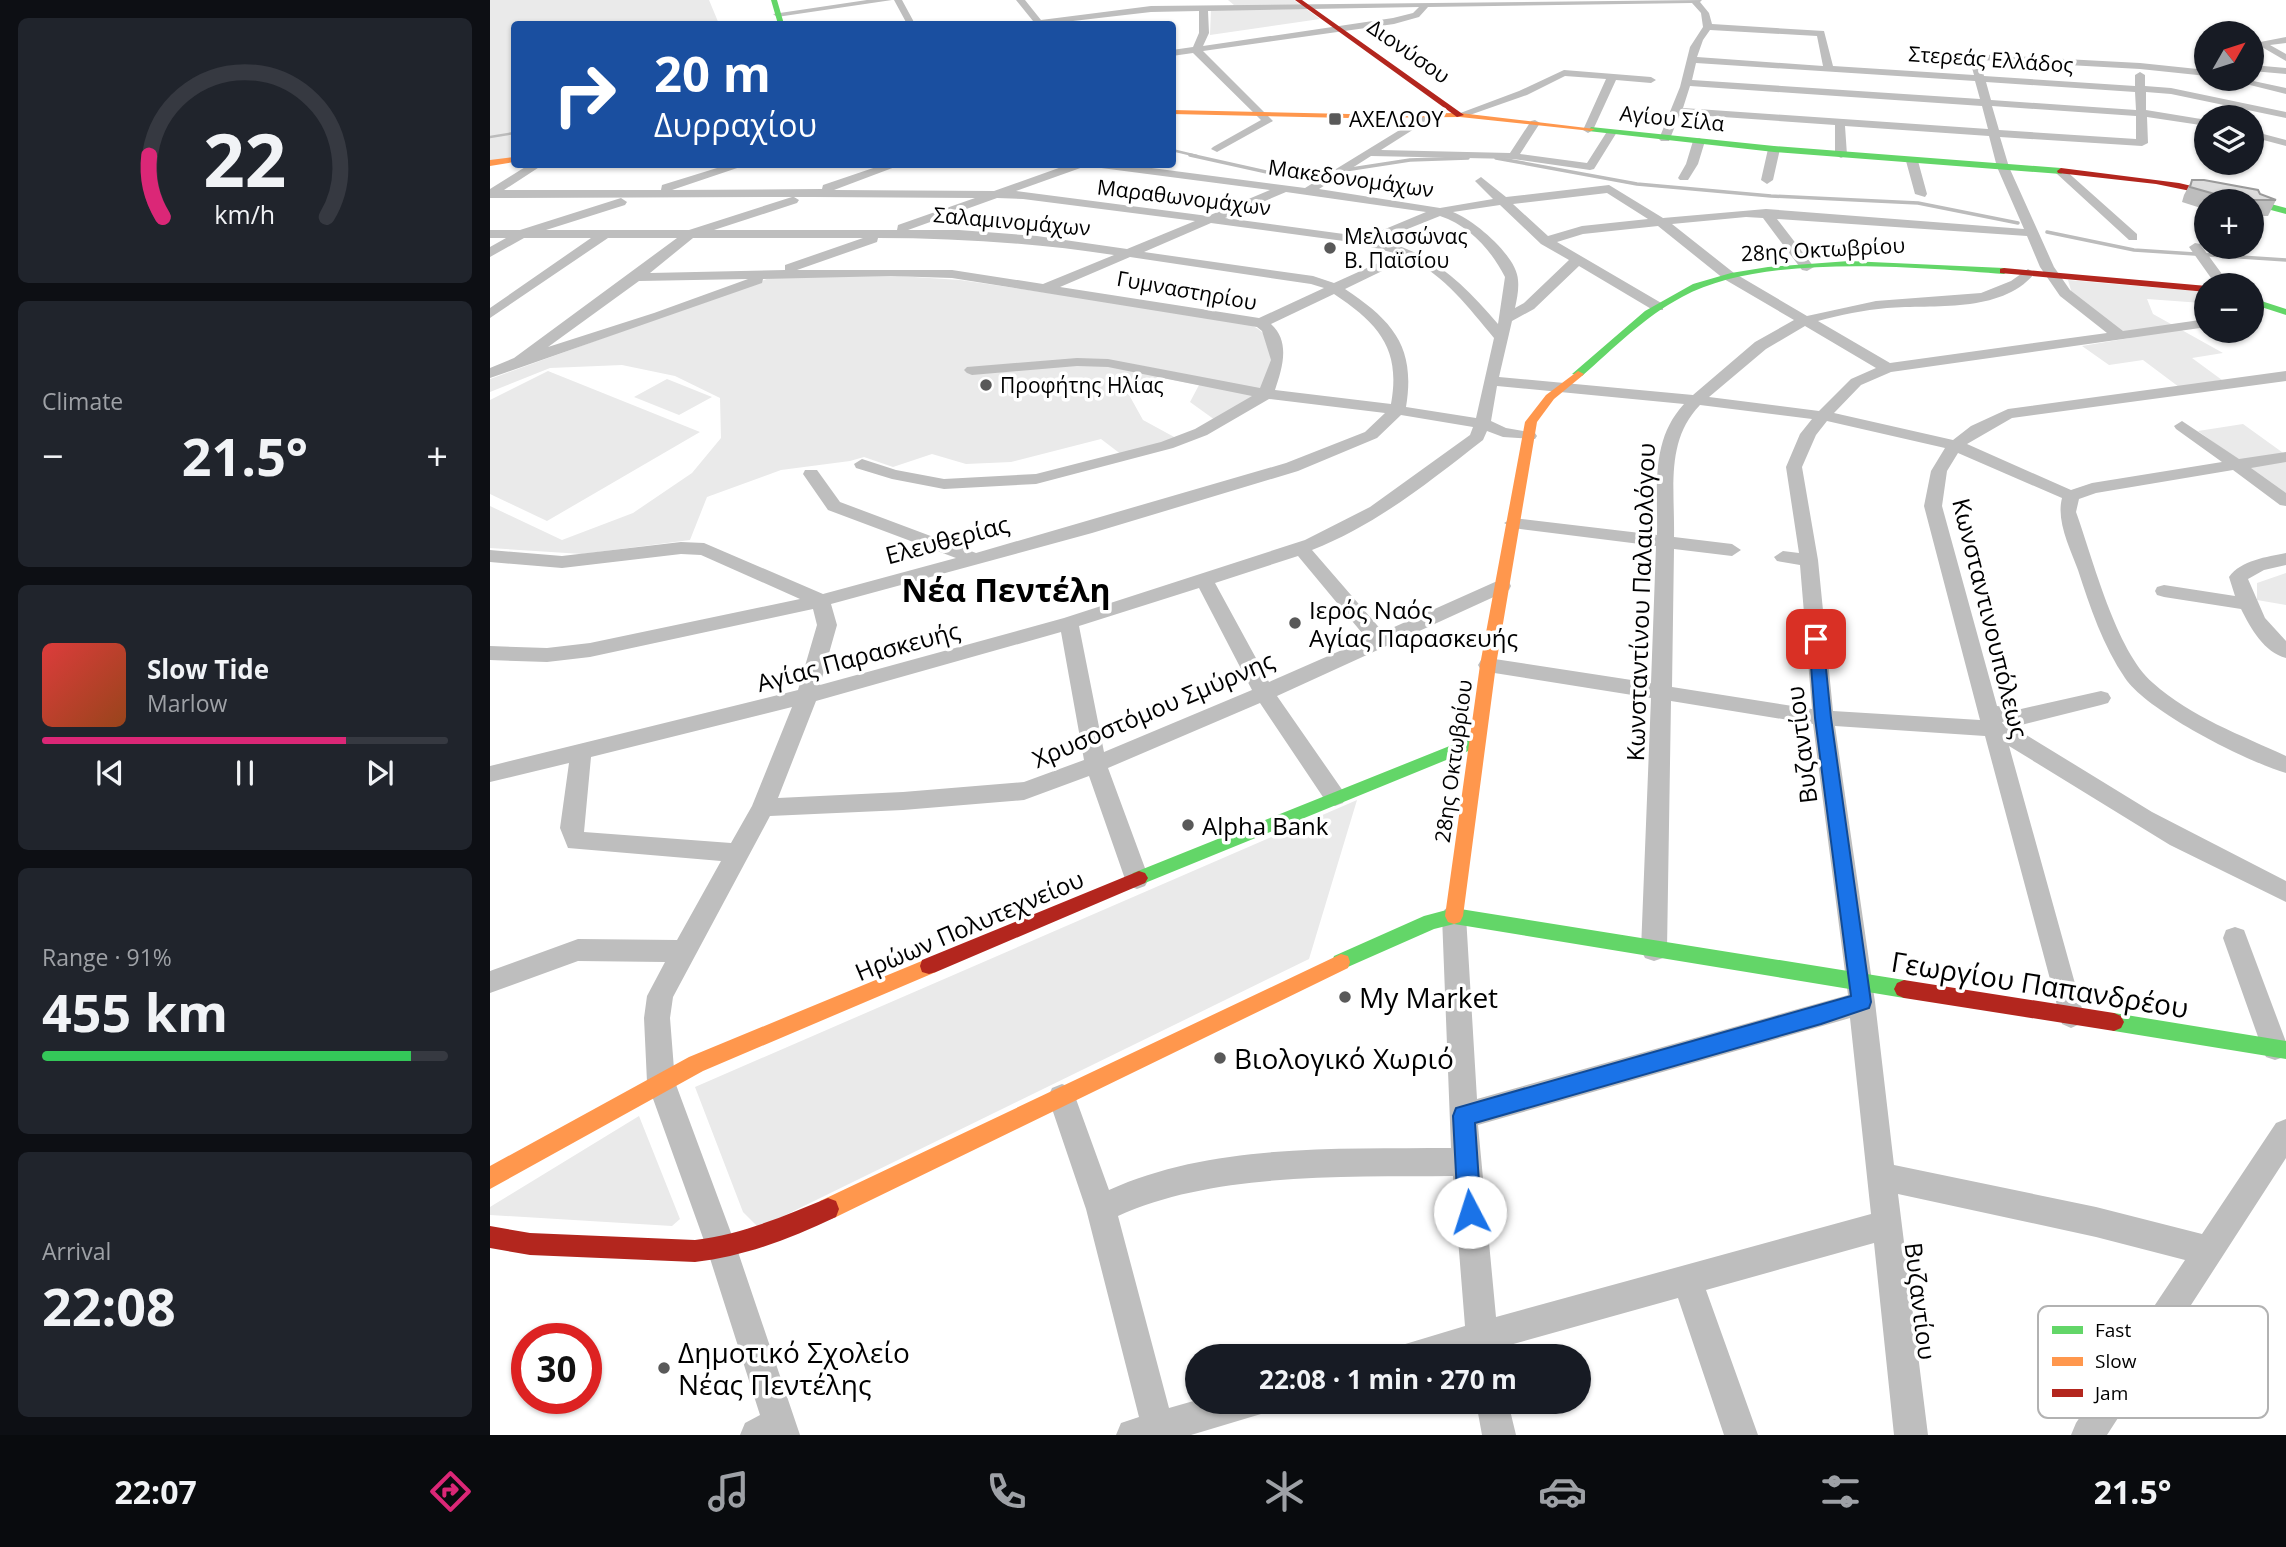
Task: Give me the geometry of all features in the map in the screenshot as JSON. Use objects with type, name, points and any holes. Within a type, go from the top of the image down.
[{"type":"main road","name":"Διονύσου","points":[[1304,4],[1460,115]]},
{"type":"main road","name":"Αγίου Σίλα","points":[[1176,112],[1460,115],[1774,149],[2166,181],[2198,189]]},
{"type":"main road","points":[[490,163],[511,160]]},
{"type":"main road","name":"Αγίου Σίλα","points":[[2264,205],[2286,211]]},
{"type":"main road","name":"28ης Οκτωβρίου","points":[[1454,916],[1488,665],[1530,429],[1538,410],[1561,388],[1658,307],[1696,286],[1729,276],[1807,267],[1906,264],[2194,288]]},
{"type":"main road","points":[[2264,294],[2286,296]]},
{"type":"main road","points":[[2264,305],[2286,312]]},
{"type":"main road","name":"Ηρώων Πολυτεχνείου","points":[[490,1178],[696,1064],[1335,797],[1477,741]]},
{"type":"main road","points":[[1426,762],[1448,772],[1470,790]]},
{"type":"main road","points":[[490,1237],[530,1244],[695,1251],[722,1249],[785,1230],[1340,962],[1430,922],[1454,916]]},
{"type":"main road","name":"Γεωργίου Παπανδρέου","points":[[1454,916],[1654,950],[1861,992],[2071,1016],[2280,1049]]},
{"type":"street","points":[[777,13],[888,0]]},
{"type":"street","points":[[898,0],[909,21]]},
{"type":"street","points":[[1020,0],[1034,21]]},
{"type":"street","points":[[1190,0],[1200,8],[1204,33],[1196,50]]},
{"type":"street","points":[[1051,21],[1106,10],[1304,4],[1696,0],[1705,13],[1708,27]]},
{"type":"street","points":[[1176,52],[1405,19],[1430,2]]},
{"type":"street","points":[[1106,10],[1115,21]]},
{"type":"street","points":[[1665,138],[1677,111],[1699,36],[1708,27],[1821,33],[1828,68]]},
{"type":"street","points":[[2286,40],[2259,43],[2286,58]]},
{"type":"street","points":[[1196,50],[1268,121],[1217,149]]},
{"type":"street","points":[[2118,334],[2065,293],[2054,276],[2003,167],[1974,57],[2194,71]]},
{"type":"street","name":"Στερεάς Ελλάδος","points":[[1692,60],[2140,88],[2190,93],[2286,115]]},
{"type":"street","points":[[2190,70],[2194,64]]},
{"type":"street","points":[[1677,111],[2142,144],[2140,66]]},
{"type":"street","points":[[2264,69],[2286,71]]},
{"type":"street","points":[[1460,115],[1523,93],[1559,74],[1651,80]]},
{"type":"street","points":[[1588,130],[1613,76]]},
{"type":"street","points":[[1686,83],[2141,113],[2194,120]]},
{"type":"street","points":[[2264,86],[2286,91]]},
{"type":"street","points":[[1308,191],[1351,161],[1429,115]]},
{"type":"street","points":[[1513,156],[1535,123]]},
{"type":"street","points":[[1840,123],[1841,155]]},
{"type":"street","points":[[1366,153],[1513,156],[1590,167],[1612,132]]},
{"type":"street","points":[[2264,137],[2286,143]]},
{"type":"street","points":[[1684,178],[1692,164],[1699,141]]},
{"type":"street","points":[[1767,180],[1774,149]]},
{"type":"street","points":[[1912,161],[1921,194]]},
{"type":"street","points":[[490,194],[532,168]]},
{"type":"street","points":[[490,253],[521,234],[731,168]]},
{"type":"street","points":[[519,361],[690,234],[886,168]]},
{"type":"street","points":[[490,373],[519,361],[659,316],[1071,168]]},
{"type":"street","name":"Μακεδονομάχων","points":[[1122,168],[1308,191],[1438,212],[1463,221],[1490,246],[1512,277],[1506,319],[1490,381],[1483,424]]},
{"type":"street","points":[[2060,171],[2133,237]]},
{"type":"street","points":[[1481,181],[1546,241],[1658,307]]},
{"type":"street","points":[[1046,288],[1284,189]]},
{"type":"street","points":[[1368,241],[1438,212],[1500,200],[1587,190],[1616,191],[1661,222],[1729,276],[1888,368]]},
{"type":"street","name":"Μαραθωνομάχων","points":[[490,194],[998,194],[1368,241],[1420,258],[1443,274],[1502,338]]},
{"type":"street","points":[[1546,241],[1583,230],[1766,213],[2033,233]]},
{"type":"street","points":[[1766,213],[1807,267]]},
{"type":"street","name":"Σαλαμινομάχων","points":[[490,234],[1000,236],[1313,280],[1337,288],[1365,310],[1401,359],[1398,410]]},
{"type":"street","points":[[490,314],[605,234]]},
{"type":"street","points":[[1261,323],[1408,254]]},
{"type":"street","points":[[1506,319],[1529,306],[1576,261]]},
{"type":"street","name":"Γυμναστηρίου","points":[[636,276],[929,272],[1261,323],[1269,329],[1279,360],[1266,394]]},
{"type":"street","name":"Κωνσταντίνου Παλαιολόγου","points":[[1654,950],[1659,692],[1670,432],[1696,400],[1767,340],[1805,320],[1882,305],[1998,293],[2016,286],[2028,273]]},
{"type":"street","name":"Βυζαντίου","points":[[1911,1435],[1885,1225],[1861,992],[1823,718],[1809,560],[1794,467],[1808,434],[1823,416],[1856,383],[1888,368],[2194,325]]},
{"type":"street","points":[[972,370],[1077,362],[1108,363],[1266,394],[1398,410],[1483,424],[1503,432],[1530,429]]},
{"type":"street","name":"Κωνσταντινουπόλεως","points":[[2071,1016],[1933,506],[1934,482],[1955,445],[1972,431],[2008,414],[2286,376]]},
{"type":"street","points":[[1490,381],[1696,400],[1823,416],[1955,445],[2071,496],[2092,488],[2233,463],[2286,457]]},
{"type":"street","points":[[862,464],[892,474],[944,484],[1036,479],[1167,445],[1201,432],[1266,394]]},
{"type":"street","name":"Ελευθερίας","points":[[490,653],[547,655],[590,650],[821,601],[1292,467],[1371,435],[1398,410]]},
{"type":"street","name":"Αγίας Παρασκευής","points":[[490,774],[941,662],[1301,548],[1359,520],[1404,493],[1477,437],[1483,424]]},
{"type":"street","points":[[2182,426],[2286,501]]},
{"type":"street","points":[[811,474],[822,494],[834,506],[975,559]]},
{"type":"street","points":[[2071,496],[2067,512],[2111,631],[2124,659],[2143,687],[2185,715],[2286,765]]},
{"type":"street","points":[[1513,523],[1732,550]]},
{"type":"street","points":[[490,556],[562,562],[681,548],[704,549],[821,601],[827,625],[807,696],[763,807],[660,996],[657,1018],[662,1082],[722,1249],[773,1431]]},
{"type":"street","points":[[1301,548],[1378,640]]},
{"type":"street","points":[[1783,557],[1809,560]]},
{"type":"street","points":[[2286,559],[2258,565],[2238,578],[2255,620],[2274,644],[2286,650]]},
{"type":"street","points":[[1205,579],[1264,693],[1335,797]]},
{"type":"street","name":"Χρυσοστόμου Σμύρνης","points":[[763,807],[903,801],[1024,791],[1057,781],[1264,693],[1502,586]]},
{"type":"street","points":[[2164,591],[2247,604]]},
{"type":"street","points":[[1069,623],[1096,764],[1137,879]]},
{"type":"street","points":[[1488,665],[1823,718],[1991,720],[2021,717],[2101,698]]},
{"type":"street","points":[[1991,720],[2007,734],[2081,781],[2209,853],[2286,892]]},
{"type":"street","points":[[581,751],[571,828],[576,841],[738,853]]},
{"type":"street","points":[[1454,916],[1466,1162],[1482,1344]]},
{"type":"street","points":[[2235,938],[2280,1049]]},
{"type":"street","points":[[490,982],[578,950],[686,951]]},
{"type":"street","points":[[1464,1116],[1821,1015],[1861,992]]},
{"type":"street","points":[[1062,1097],[1101,1209],[1150,1432],[1209,1414]]},
{"type":"street","points":[[2173,1306],[2286,1133]]},
{"type":"street","points":[[1101,1209],[1144,1189],[1184,1179],[1235,1172],[1317,1163],[1466,1162]]},
{"type":"street","points":[[1880,1176],[2096,1222],[2209,1251]]},
{"type":"street","points":[[1491,1344],[1687,1280],[1885,1225]]},
{"type":"street","points":[[1687,1280],[1741,1435]]},
{"type":"street","points":[[1495,1414],[1499,1435]]},
{"type":"street","points":[[2088,1435],[2099,1418]]},
{"type":"shaded area","points":[[490,0],[709,0],[718,21],[511,21],[511,158],[490,161]]},
{"type":"shaded area","points":[[1228,0],[1294,0],[1320,19],[1210,35],[1211,9],[1234,5]]},
{"type":"shaded area","points":[[883,275],[960,280],[1246,322],[1266,336],[1278,355],[1265,389],[1215,420],[1190,402],[1199,385],[1158,377],[1128,393],[1143,420],[1176,438],[1122,455],[1101,439],[1011,462],[966,464],[932,454],[893,467],[864,457],[781,470],[707,497],[690,540],[582,554],[490,548],[490,506],[562,540],[633,513],[692,473],[721,438],[720,398],[675,376],[622,365],[550,368],[490,392],[490,379],[775,276]]},
{"type":"shaded area","points":[[2068,280],[2194,291],[2194,302],[2147,299],[2153,314],[2194,337],[2194,343],[2205,343],[2223,353],[2192,358],[2222,380],[2179,387],[2143,360],[2109,365],[2082,346],[2130,338],[2072,294]]},
{"type":"shaded area","points":[[548,371],[700,432],[547,521],[490,494],[490,400]]},
{"type":"shaded area","points":[[667,379],[712,397],[679,415],[634,397]]},
{"type":"shaded area","points":[[2243,424],[2286,455],[2286,495],[2198,431]]},
{"type":"shaded area","points":[[2286,573],[2286,605],[2257,600],[2257,583]]},
{"type":"shaded area","points":[[1357,800],[1309,959],[759,1228],[743,1212],[695,1087]]},
{"type":"shaded area","points":[[639,1116],[680,1219],[672,1226],[490,1215],[490,1207]]},
{"type":"building","points":[[2192,180],[2204,180],[2253,189],[2197,189],[2190,187]]},
{"type":"waterway","points":[[490,137],[511,134]]},
{"type":"waterway","points":[[1176,151],[1197,156]]},
{"type":"waterway","points":[[1190,155],[1293,178],[1410,160],[1468,158]]},
{"type":"waterway","points":[[1496,158],[1637,184],[1771,196],[1918,203],[2018,223]]},
{"type":"waterway","points":[[2047,232],[2134,250],[2286,260]]},
{"type":"traffic: fast","points":[[774,0],[780,21]]},
{"type":"traffic: fast","points":[[1591,129],[1774,149],[2061,171]]},
{"type":"traffic: fast","points":[[2264,205],[2286,211]]},
{"type":"traffic: fast","points":[[1578,374],[1634,325],[1664,303],[1697,286],[1731,276],[1768,270],[1849,264],[2004,271]]},
{"type":"traffic: fast","points":[[2264,305],[2286,312]]},
{"type":"traffic: fast","points":[[1139,878],[1477,741]]},
{"type":"traffic: fast","points":[[1341,962],[1431,922],[1454,916],[1904,989]]},
{"type":"traffic: fast","points":[[2114,1022],[2286,1050]]},
{"type":"traffic: slow","points":[[1176,112],[1349,116],[1460,115],[1591,129]]},
{"type":"traffic: slow","points":[[490,163],[511,160]]},
{"type":"traffic: slow","points":[[1454,916],[1488,665],[1531,422],[1550,397],[1578,374]]},
{"type":"traffic: slow","points":[[828,1209],[1341,962]]},
{"type":"traffic: slow","points":[[490,1178],[696,1064],[929,966]]},
{"type":"traffic: jam","points":[[1298,0],[1460,115]]},
{"type":"traffic: jam","points":[[2061,171],[2109,175],[2197,189]]},
{"type":"traffic: jam","points":[[2004,271],[2194,288]]},
{"type":"traffic: jam","points":[[929,966],[1139,878]]},
{"type":"traffic: jam","points":[[1904,989],[2114,1022]]},
{"type":"traffic: jam","points":[[490,1237],[530,1244],[695,1251],[730,1246],[763,1236],[828,1209]]},
{"type":"place","name":"ΑΧΕΛΩΟΥ","points":[[1335,119]]},
{"type":"place","name":"Μελισσώνας B. Παϊσίου","points":[[1330,248]]},
{"type":"place","name":"Προφήτης Ηλίας","points":[[986,385]]},
{"type":"place","name":"Ιερός Ναός Αγίας Παρασκευής","points":[[1295,623]]},
{"type":"place","name":"Alpha Bank","points":[[1188,825]]},
{"type":"place","name":"My Market","points":[[1345,997]]},
{"type":"place","name":"Βιολογικό Χωριό","points":[[1220,1058]]},
{"type":"place","name":"Δημοτικό Σχολείο Νέας Πεντέλης","points":[[664,1368]]},
{"type":"district","name":"Νέα Πεντέλη","points":[[1006,589]]},
{"type":"route","points":[[1470,1212],[1464,1116],[1862,1002],[1823,718],[1816,639]]}]
